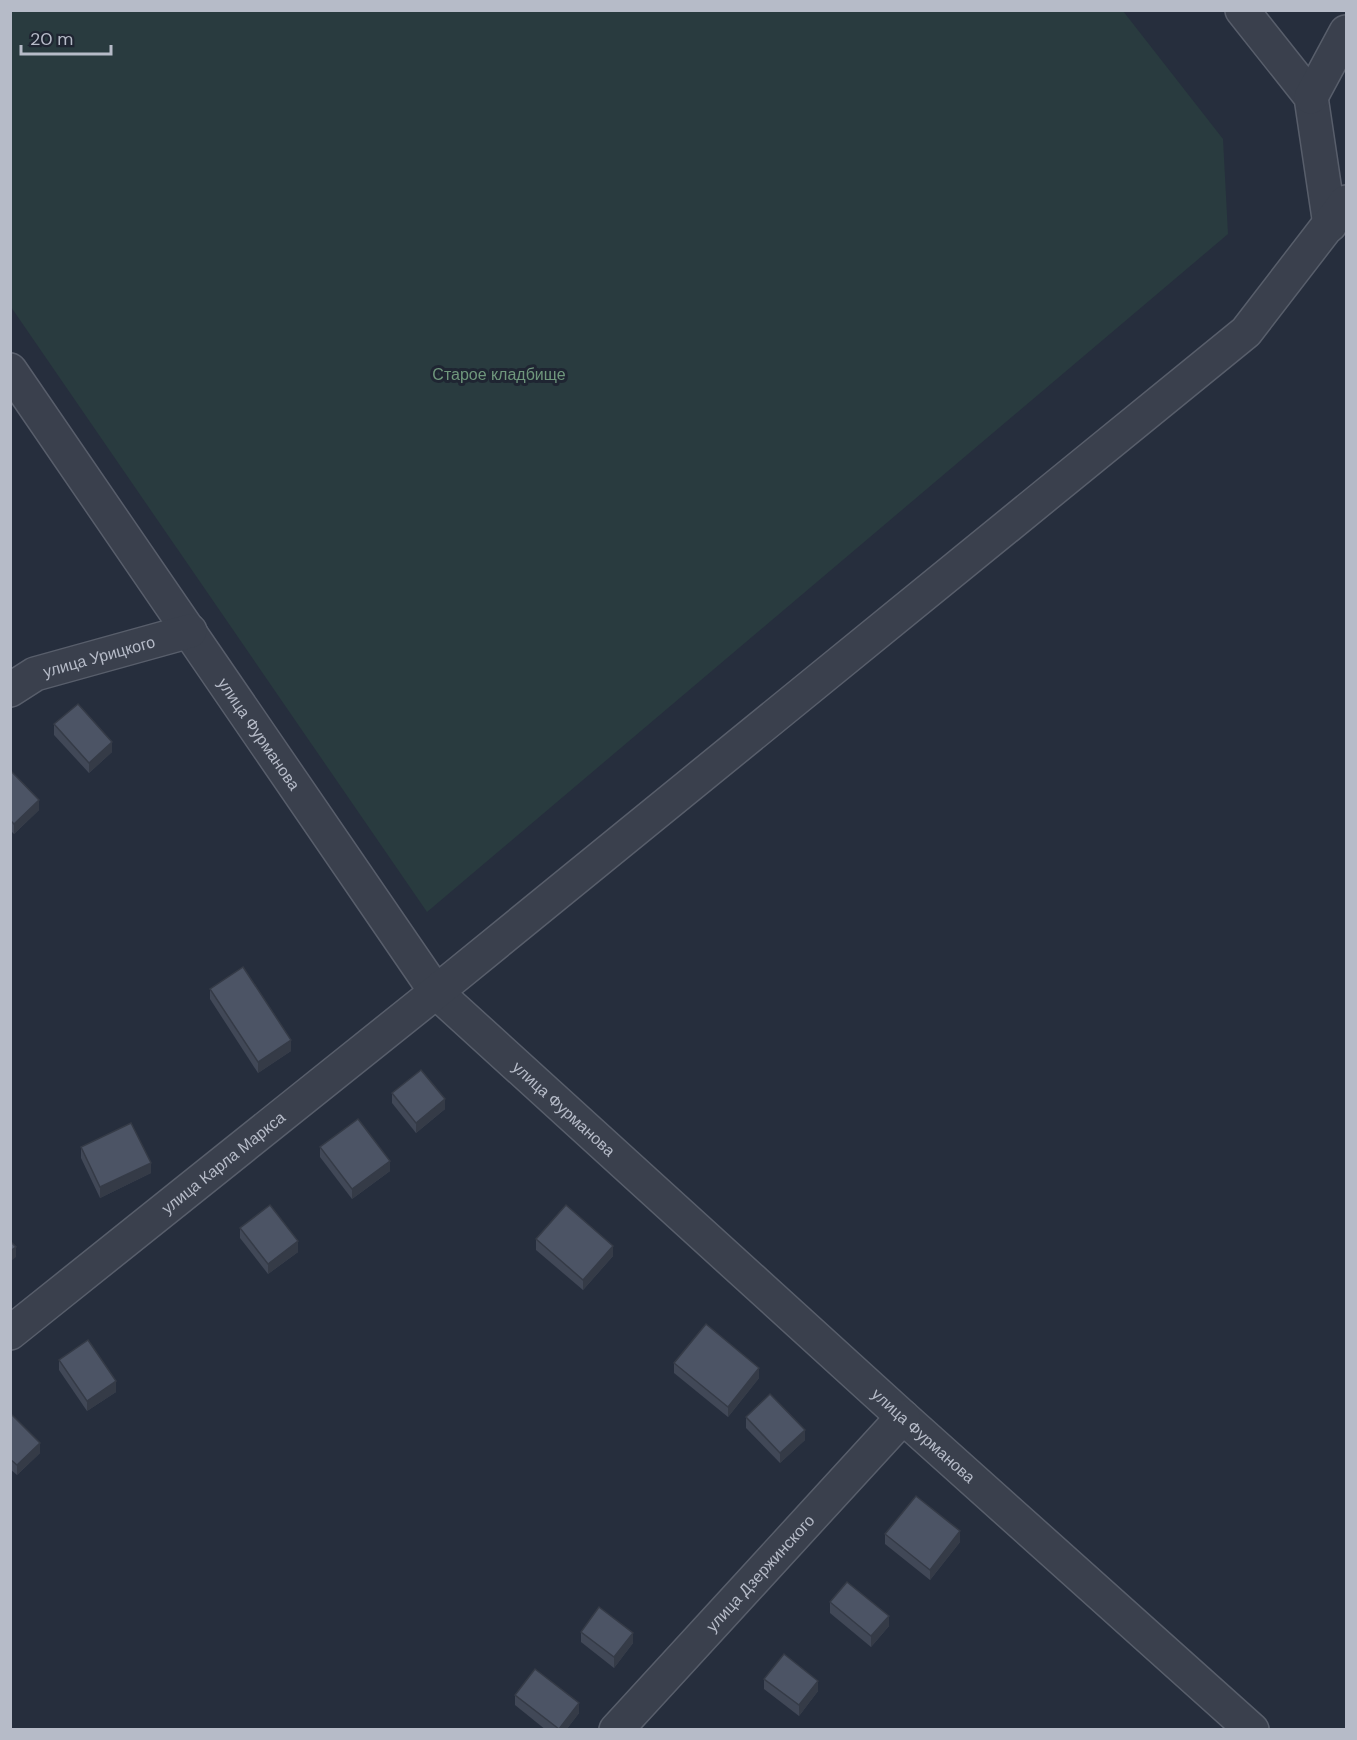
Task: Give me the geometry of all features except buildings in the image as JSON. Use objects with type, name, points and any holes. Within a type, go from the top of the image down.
[{"type":"street","points":[[1242,10],[1311,97],[1342,220]]},
{"type":"street","points":[[1311,97],[1347,32]]},
{"type":"street","name":"улица Карла Маркса","points":[[10,1333],[436,992],[1246,332],[1342,220]]},
{"type":"street","name":"улица Фурманова","points":[[10,370],[436,992],[903,1417],[1252,1730]]},
{"type":"street","name":"улица Урицкого","points":[[10,690],[35,674],[190,631]]},
{"type":"street","name":"улица Дзержинского","points":[[615,1730],[903,1417]]},
{"type":"green space","name":"Старое кладбище","points":[[10,11],[1123,11],[1223,139],[1228,234],[427,912],[11,307]]}]
